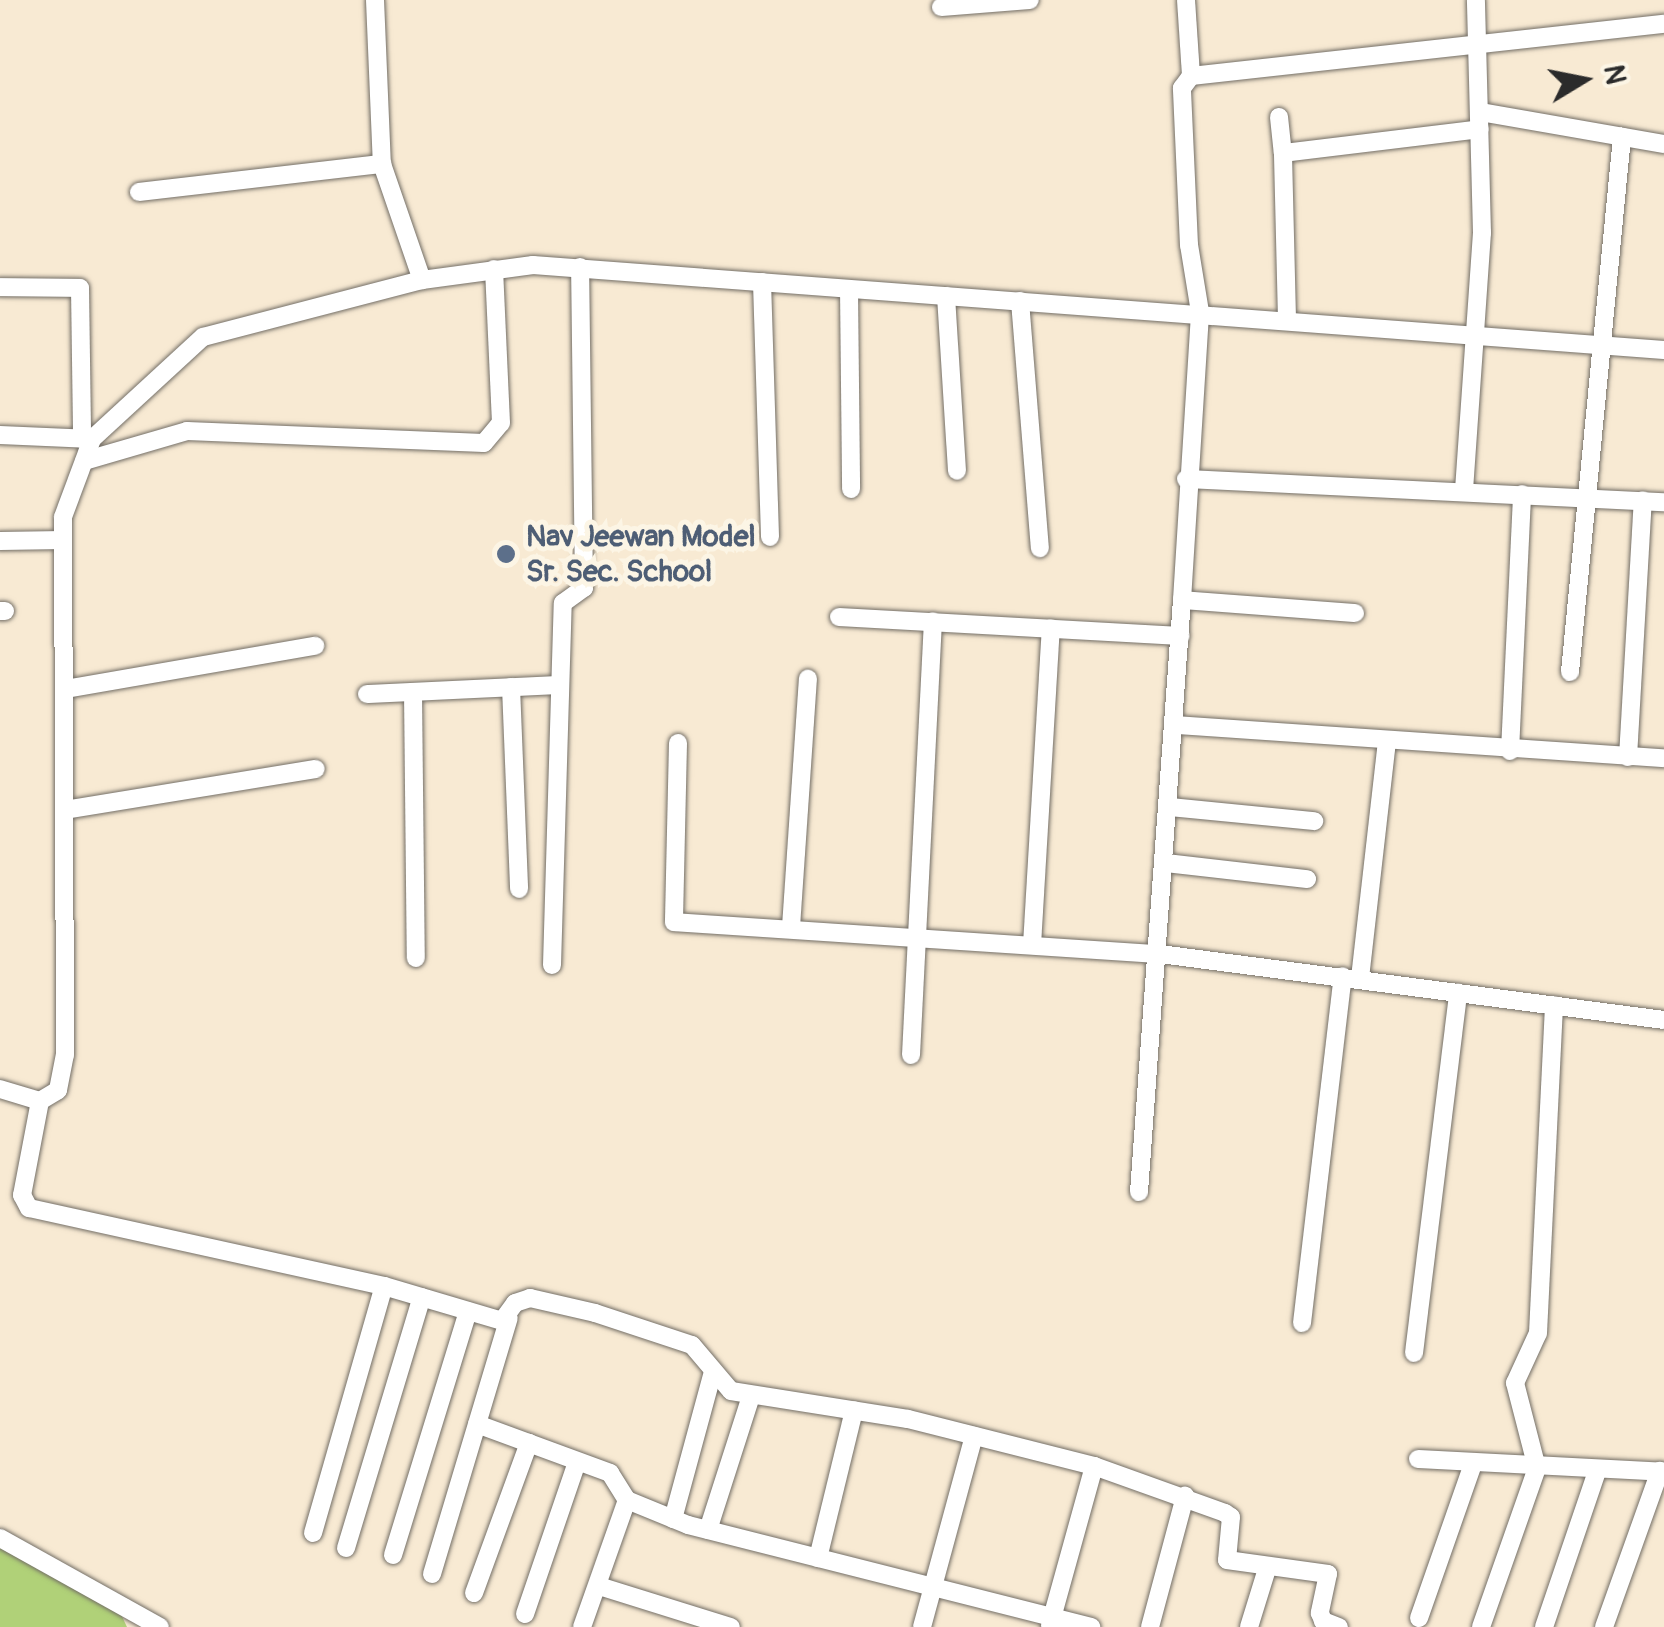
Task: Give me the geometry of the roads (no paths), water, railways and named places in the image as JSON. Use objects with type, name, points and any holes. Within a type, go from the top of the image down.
[{"type":"street","points":[[375,0],[382,164],[422,280]]},
{"type":"street","points":[[941,7],[1030,0]]},
{"type":"street","points":[[1138,1192],[1160,954],[1176,725],[1186,479],[1200,312],[1189,245],[1182,102],[1191,76],[1186,0]]},
{"type":"street","points":[[1464,490],[1482,233],[1476,0]]},
{"type":"street","points":[[1191,76],[1664,24]]},
{"type":"street","points":[[1280,117],[1287,318]]},
{"type":"street","points":[[1283,152],[1480,120],[1664,144]]},
{"type":"street","points":[[1570,672],[1622,137]]},
{"type":"street","points":[[139,192],[382,164]]},
{"type":"street","points":[[0,434],[87,439],[203,338],[422,280],[494,269],[580,267],[849,290],[1287,318],[1664,350]]},
{"type":"street","points":[[552,965],[563,603],[584,588],[580,267]]},
{"type":"street","points":[[84,462],[188,431],[484,443],[500,424],[494,269]]},
{"type":"street","points":[[762,282],[770,537]]},
{"type":"street","points":[[0,286],[80,288],[87,439],[84,462],[63,517],[65,1055],[58,1090],[40,1101],[0,1089]]},
{"type":"street","points":[[849,290],[852,488]]},
{"type":"street","points":[[946,296],[957,471]]},
{"type":"street","points":[[1020,301],[1040,548]]},
{"type":"street","points":[[1186,479],[1664,502]]},
{"type":"street","points":[[1510,751],[1522,494]]},
{"type":"street","points":[[1628,757],[1643,500]]},
{"type":"street","points":[[0,541],[63,540]]},
{"type":"street","points":[[1182,600],[1354,613]]},
{"type":"street","points":[[839,616],[1180,636]]},
{"type":"street","points":[[911,1055],[933,622]]},
{"type":"street","points":[[1032,945],[1051,629]]},
{"type":"street","points":[[65,689],[315,646]]},
{"type":"street","points":[[792,927],[808,680]]},
{"type":"street","points":[[366,694],[560,684]]},
{"type":"street","points":[[511,687],[519,889]]},
{"type":"street","points":[[413,692],[416,958]]},
{"type":"street","points":[[1176,725],[1510,751],[1664,758]]},
{"type":"street","points":[[1302,1322],[1387,742]]},
{"type":"street","points":[[678,743],[674,922],[1160,954],[1664,1020]]},
{"type":"street","points":[[65,810],[316,769]]},
{"type":"street","points":[[1170,807],[1314,821]]},
{"type":"street","points":[[1166,863],[1308,879]]},
{"type":"street","points":[[1414,1353],[1458,993]]},
{"type":"street","points":[[1481,1627],[1537,1468],[1515,1383],[1538,1333],[1554,1005]]},
{"type":"street","points":[[40,1101],[24,1205],[384,1286],[468,1312],[509,1318]]},
{"type":"street","points":[[313,1533],[384,1286]]},
{"type":"street","points":[[346,1548],[422,1298]]},
{"type":"street","points":[[432,1574],[509,1318],[515,1303],[530,1298],[595,1313],[692,1345],[703,1352],[712,1375],[731,1392],[854,1410],[974,1436],[1094,1466],[1185,1496],[1230,1518],[1227,1560],[1267,1569],[1328,1574],[1318,1620],[1340,1627]]},
{"type":"street","points":[[393,1555],[468,1312]]},
{"type":"street","points":[[673,1519],[712,1375]]},
{"type":"street","points":[[708,1530],[751,1396]]},
{"type":"street","points":[[818,1558],[854,1410]]},
{"type":"street","points":[[477,1424],[610,1473],[627,1500],[673,1519],[818,1558],[934,1583],[1052,1621],[1091,1627]]},
{"type":"street","points":[[922,1627],[974,1436]]},
{"type":"street","points":[[474,1593],[529,1443]]},
{"type":"street","points":[[1418,1459],[1662,1472],[1604,1627]]},
{"type":"street","points":[[524,1614],[577,1462]]},
{"type":"street","points":[[1418,1618],[1474,1464]]},
{"type":"street","points":[[1052,1621],[1094,1466]]},
{"type":"street","points":[[1544,1627],[1596,1471]]},
{"type":"street","points":[[1150,1627],[1185,1496]]},
{"type":"street","points":[[582,1627],[627,1500]]},
{"type":"street","points":[[0,1538],[160,1627]]},
{"type":"street","points":[[1248,1627],[1267,1569]]},
{"type":"street","points":[[599,1586],[732,1627]]},
{"type":"place","name":"Nav Jeewan Model Sr. Sec. School","points":[[506,554]]}]
